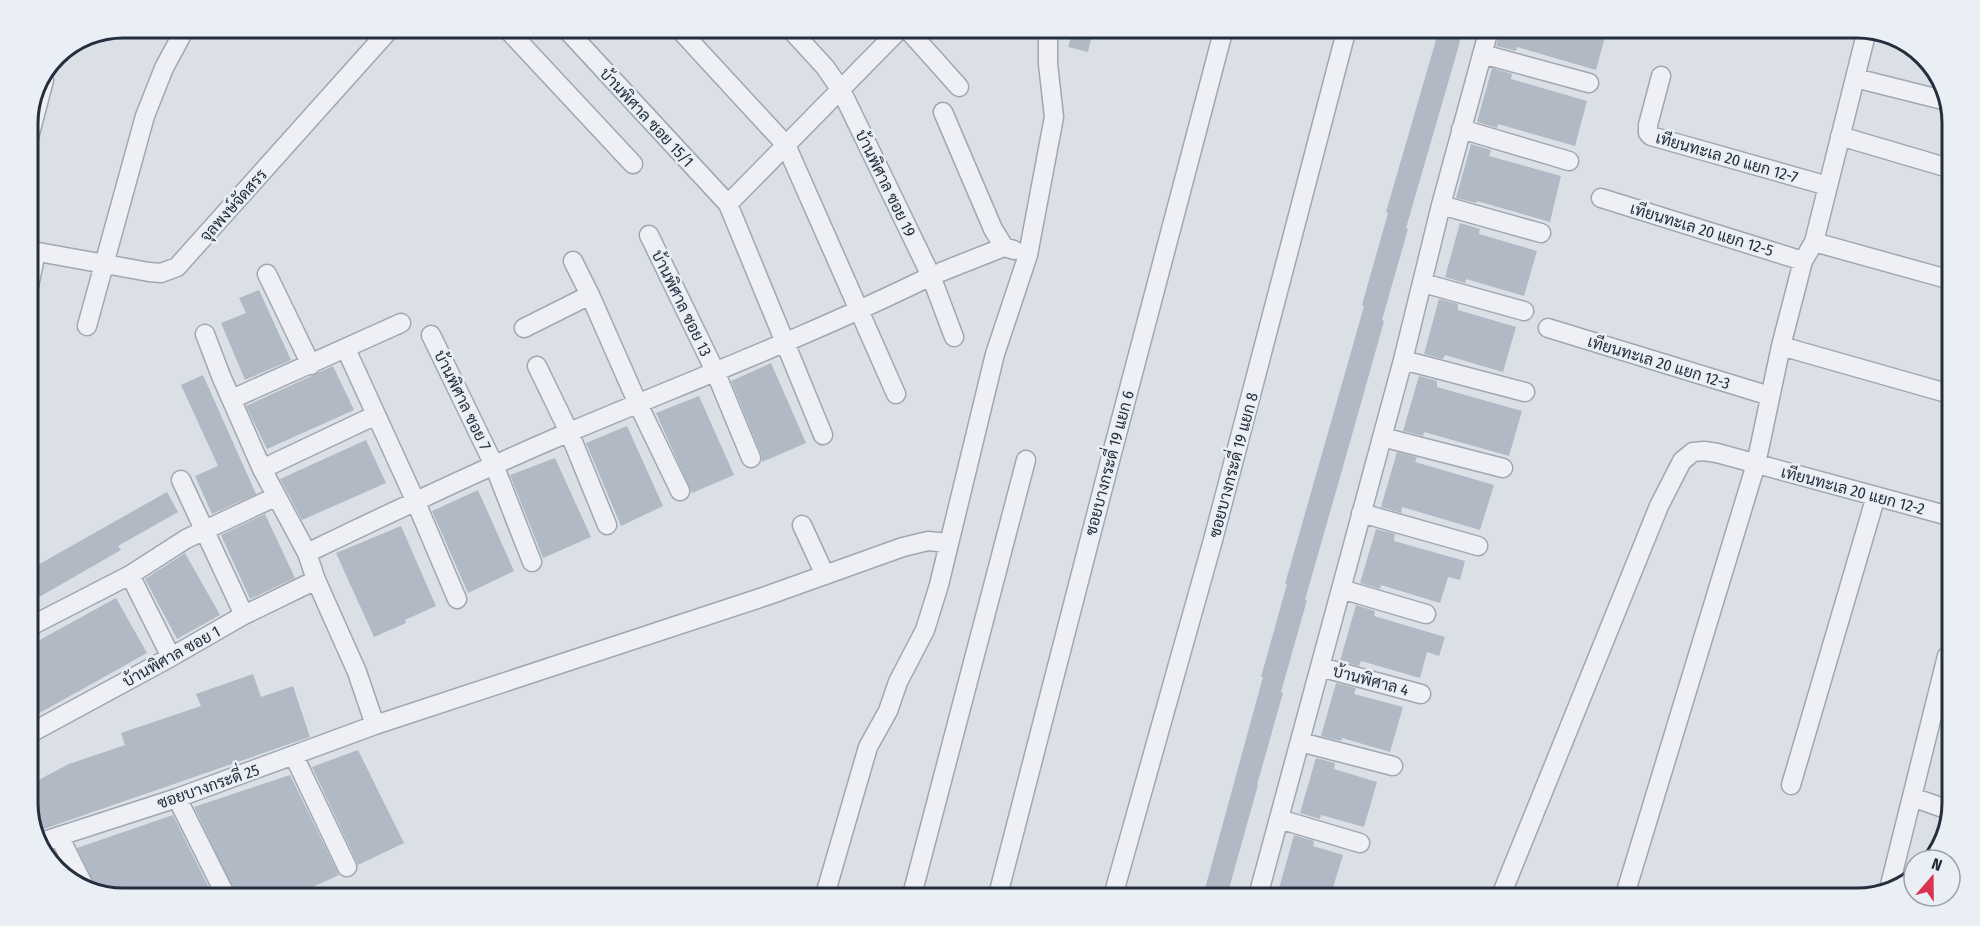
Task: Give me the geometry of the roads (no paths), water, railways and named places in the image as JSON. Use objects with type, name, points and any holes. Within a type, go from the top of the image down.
[{"type":"street","points":[[87,326],[145,116],[164,68],[180,38]]},
{"type":"street","name":"จุลพงษ์จัดสรร","points":[[38,252],[161,273],[177,267],[382,38]]},
{"type":"street","points":[[515,38],[633,164]]},
{"type":"street","name":"บ้านพิศาล ซอย 15/1","points":[[574,38],[728,204]]},
{"type":"street","points":[[687,38],[786,146],[897,394]]},
{"type":"street","name":"บ้านพิศาล ซอย 19","points":[[798,38],[825,67],[842,90],[936,274],[954,337]]},
{"type":"street","points":[[823,435],[728,204],[891,38]]},
{"type":"street","points":[[915,38],[959,87]]},
{"type":"street","points":[[827,888],[868,747],[888,711],[898,682],[925,630],[939,585],[995,354],[1028,255],[1054,117],[1048,64],[1048,38]]},
{"type":"street","name":"ซอยบางกระดี่ 19 แยก 6","points":[[1000,888],[1221,38]]},
{"type":"street","name":"ซอยบางกระดี่ 19 แยก 8","points":[[1115,888],[1213,540],[1344,38]]},
{"type":"street","points":[[1261,888],[1487,38]]},
{"type":"street","points":[[1627,888],[1756,464],[1781,346],[1803,261],[1814,242],[1865,38]]},
{"type":"street","points":[[1482,54],[1589,83]]},
{"type":"street","name":"เทียนทะเล 20 แยก 12-7","points":[[1660,76],[1648,129],[1651,136],[1828,186]]},
{"type":"street","points":[[1855,78],[1939,99]]},
{"type":"street","points":[[943,112],[993,229],[1004,247]]},
{"type":"street","points":[[1461,129],[1569,161]]},
{"type":"street","points":[[1840,136],[1942,166]]},
{"type":"street","name":"เทียนทะเล 20 แยก 12-5","points":[[1601,198],[1803,261]]},
{"type":"street","points":[[1441,205],[1541,233]]},
{"type":"street","name":"บ้านพิศาล ซอย 13","points":[[649,235],[715,371],[751,458]]},
{"type":"street","points":[[1814,242],[1942,278]]},
{"type":"street","points":[[307,553],[415,500],[569,432],[860,311],[936,274],[1004,247],[1028,255]]},
{"type":"street","points":[[573,261],[680,490]]},
{"type":"street","points":[[267,274],[311,365]]},
{"type":"street","points":[[1423,283],[1524,311]]},
{"type":"street","points":[[524,328],[590,296]]},
{"type":"street","points":[[232,399],[401,323]]},
{"type":"street","name":"เทียนทะเล 20 แยก 12-3","points":[[1548,328],[1770,396]]},
{"type":"street","points":[[205,334],[275,497],[307,553],[316,580],[350,656],[375,725]]},
{"type":"street","name":"บ้านพิศาล ซอย 7","points":[[431,335],[494,465],[532,562]]},
{"type":"street","points":[[1781,346],[1942,392]]},
{"type":"street","points":[[346,349],[457,599]]},
{"type":"street","points":[[1403,360],[1525,392]]},
{"type":"street","points":[[537,366],[569,432],[606,525]]},
{"type":"street","points":[[262,469],[376,416]]},
{"type":"street","points":[[1382,437],[1503,468]]},
{"type":"street","name":"เทียนทะเล 20 แยก 12-2","points":[[1504,888],[1631,572],[1659,506],[1682,461],[1693,452],[1704,451],[1942,514]]},
{"type":"street","points":[[914,888],[1026,460]]},
{"type":"street","points":[[181,480],[244,615]]},
{"type":"street","points":[[1791,784],[1875,496]]},
{"type":"street","points":[[38,621],[130,575],[186,539],[275,497]]},
{"type":"street","points":[[1361,513],[1479,546]]},
{"type":"street","points":[[802,525],[825,575]]},
{"type":"street","name":"ซอยบางกระดี่ 25","points":[[46,840],[177,798],[375,725],[588,656],[903,547],[928,541],[948,543]]},
{"type":"street","points":[[130,575],[171,657]]},
{"type":"street","name":"บ้านพิศาล ซอย 1","points":[[38,729],[244,615],[316,580]]},
{"type":"street","points":[[1341,589],[1426,614]]},
{"type":"street","name":"บ้านพิศาล 4","points":[[1320,666],[1421,694]]},
{"type":"street","points":[[1891,881],[1942,688]]},
{"type":"street","points":[[1300,742],[1393,766]]},
{"type":"street","points":[[294,756],[347,867]]},
{"type":"street","points":[[1912,797],[1942,807]]},
{"type":"street","points":[[177,798],[222,888]]},
{"type":"street","points":[[1279,819],[1360,843]]},
{"type":"street","points":[[59,836],[79,876]]}]
